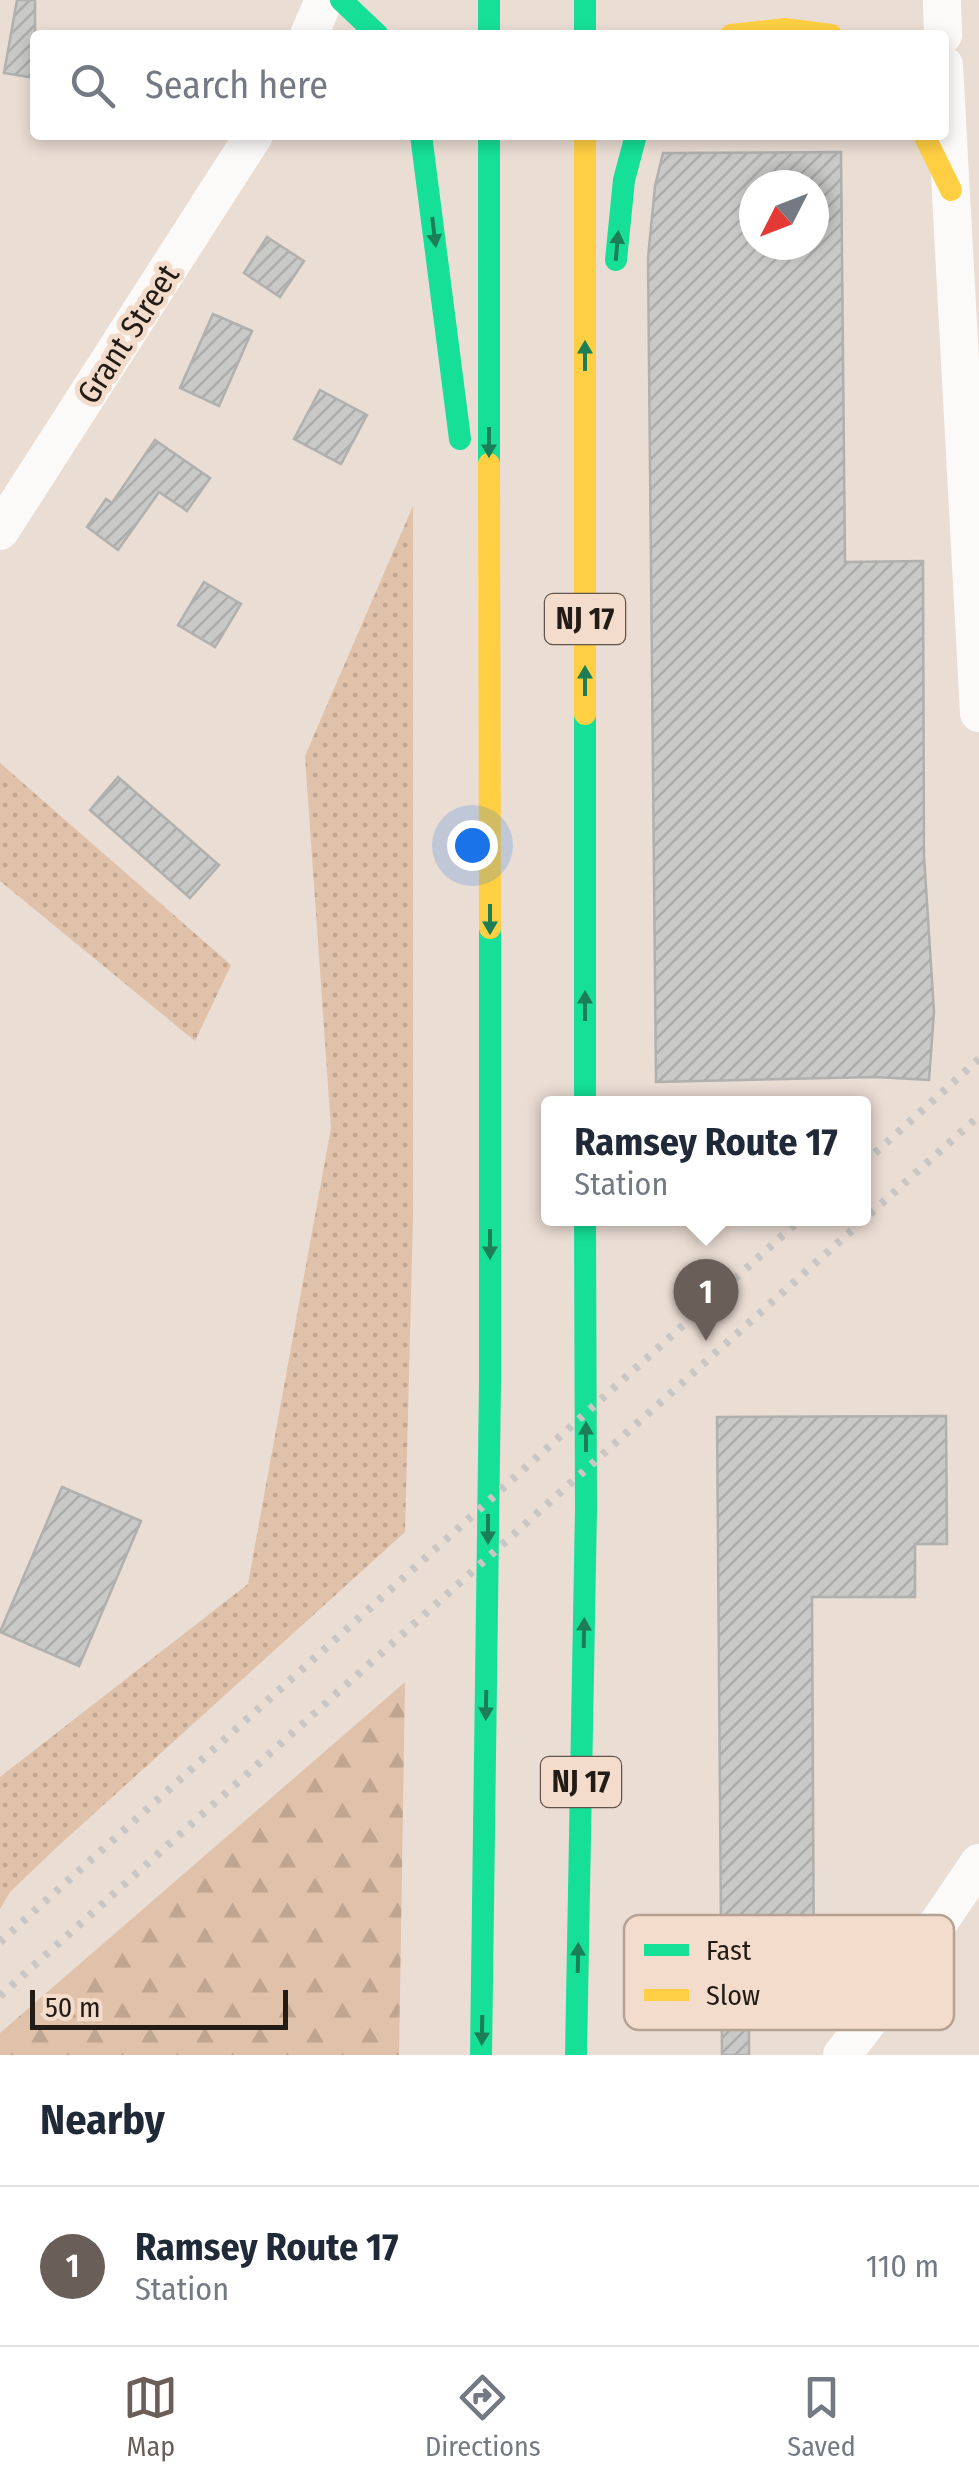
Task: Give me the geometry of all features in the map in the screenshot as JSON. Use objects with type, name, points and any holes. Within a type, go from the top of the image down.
[{"type":"highway","points":[[342,0],[373,30]]},
{"type":"highway","points":[[489,0],[490,30]]},
{"type":"highway","points":[[585,0],[585,30]]},
{"type":"highway","points":[[730,30],[776,8]]},
{"type":"highway","points":[[422,140],[462,458]]},
{"type":"highway","points":[[481,2055],[488,1607],[490,140]]},
{"type":"highway","name":"NJ 17","points":[[585,140],[585,1096]]},
{"type":"highway","points":[[614,280],[622,191],[635,140]]},
{"type":"highway","points":[[926,140],[950,190]]},
{"type":"highway","points":[[585,587],[608,337]]},
{"type":"highway","points":[[466,498],[490,716]]},
{"type":"highway","name":"NJ 17","points":[[576,2055],[586,1510],[585,1226]]},
{"type":"street","points":[[311,30],[324,0]]},
{"type":"street","points":[[942,0],[943,30]]},
{"type":"street","name":"Grant Street","points":[[0,531],[251,140]]},
{"type":"street","points":[[948,140],[979,714]]},
{"type":"street","points":[[944,1915],[979,1863]]},
{"type":"street","points":[[842,2055],[861,2030]]},
{"type":"green space","points":[[413,506],[413,1216],[405,1532],[56,1848],[10,1892],[0,1909],[0,1777],[248,1584],[331,1128],[305,756]]},
{"type":"green space","points":[[0,763],[231,965],[195,1041],[0,881]]},
{"type":"green space","points":[[405,1682],[399,2055],[0,2055],[0,2033]]},
{"type":"building","points":[[17,0],[35,0],[35,30],[30,30],[30,77],[4,73]]},
{"type":"building","points":[[841,152],[845,562],[923,561],[924,856],[934,1012],[929,1080],[875,1077],[656,1082],[648,258],[655,186],[663,153]]},
{"type":"building","points":[[267,237],[304,261],[280,297],[244,273]]},
{"type":"building","points":[[213,314],[252,331],[219,406],[180,388]]},
{"type":"building","points":[[320,390],[367,415],[341,464],[294,439]]},
{"type":"building","points":[[155,440],[210,478],[187,511],[159,492],[118,550],[87,527],[106,499],[112,503]]},
{"type":"building","points":[[204,582],[241,604],[215,647],[178,625]]},
{"type":"building","points":[[118,777],[219,865],[190,898],[90,810]]},
{"type":"building","points":[[946,1416],[947,1544],[915,1544],[915,1597],[812,1597],[814,1915],[721,1915],[717,1417]]},
{"type":"building","points":[[62,1487],[141,1521],[79,1666],[0,1632]]},
{"type":"building","points":[[722,2030],[749,2030],[749,2055],[722,2055]]},
{"type":"railway","points":[[871,1157],[979,1059]]},
{"type":"railway","points":[[871,1213],[979,1116]]},
{"type":"railway","points":[[0,1942],[793,1226]]},
{"type":"railway","points":[[0,1996],[857,1226]]},
{"type":"traffic: fast","points":[[341,0],[373,30]]},
{"type":"traffic: fast","points":[[489,0],[489,30]]},
{"type":"traffic: fast","points":[[585,0],[585,30]]},
{"type":"traffic: fast","points":[[422,140],[460,439]]},
{"type":"traffic: fast","points":[[489,140],[489,464]]},
{"type":"traffic: fast","points":[[616,260],[624,180],[635,140]]},
{"type":"traffic: fast","points":[[585,714],[585,1096]]},
{"type":"traffic: fast","points":[[481,2055],[490,1383],[490,928]]},
{"type":"traffic: fast","points":[[576,2055],[586,1509],[585,1226]]},
{"type":"traffic: slow","points":[[776,30],[793,30]]},
{"type":"traffic: slow","points":[[585,140],[585,714]]},
{"type":"traffic: slow","points":[[926,140],[951,190]]},
{"type":"traffic: slow","points":[[489,464],[490,928]]},
{"type":"place","name":"Ramsey Route 17","points":[[706,1341]]}]
